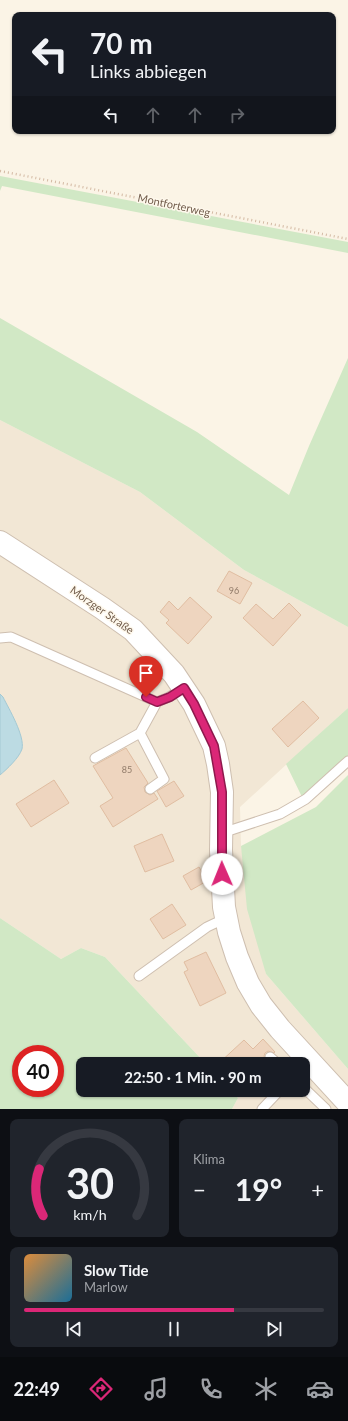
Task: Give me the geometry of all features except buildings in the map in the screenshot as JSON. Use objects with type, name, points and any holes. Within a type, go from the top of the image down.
[{"type":"street","name":"Morzger Straße","points":[[0,542],[102,608],[133,630],[174,674],[194,704],[214,746],[222,792],[222,887],[226,918],[237,957],[248,983],[261,1004],[280,1029],[348,1103]]},
{"type":"lane","points":[[0,638],[11,637],[157,702]]},
{"type":"lane","points":[[95,758],[140,733],[157,702],[170,697],[184,688]]},
{"type":"lane","points":[[140,733],[164,779],[150,789]]},
{"type":"lane","points":[[222,832],[280,814],[306,799],[348,761]]},
{"type":"lane","points":[[139,976],[207,927],[226,918]]},
{"type":"lane","points":[[310,1094],[326,1109]]},
{"type":"lane","points":[[262,1109],[273,1097]]},
{"type":"path","name":"Montforterweg","points":[[0,171],[348,239]]},
{"type":"shaded area","points":[[0,420],[140,492],[244,570],[348,627],[348,708],[240,807],[241,846],[266,974],[348,1069],[348,1109],[232,1109],[238,1098],[237,1097],[310,1097],[310,1057],[199,1057],[105,957],[81,948],[61,959],[0,918]]},
{"type":"green space","points":[[0,176],[348,242],[348,253],[2,186],[0,191]]},
{"type":"green space","points":[[0,318],[197,432],[289,495],[348,358],[348,627],[244,570],[140,492],[0,420]]},
{"type":"green space","points":[[348,708],[348,757],[302,797],[286,764]]},
{"type":"green space","points":[[348,775],[348,1069],[266,974],[247,909],[241,846],[316,807]]},
{"type":"green space","points":[[0,918],[61,959],[81,948],[105,957],[199,1057],[76,1057],[76,1097],[237,1097],[238,1098],[232,1109],[0,1109]]},
{"type":"water","points":[[0,694],[3,697],[19,730],[22,749],[9,767],[0,775]]},
{"type":"route","points":[[146,697],[157,702],[170,697],[184,688],[202,719],[214,746],[222,792],[222,874]]}]
